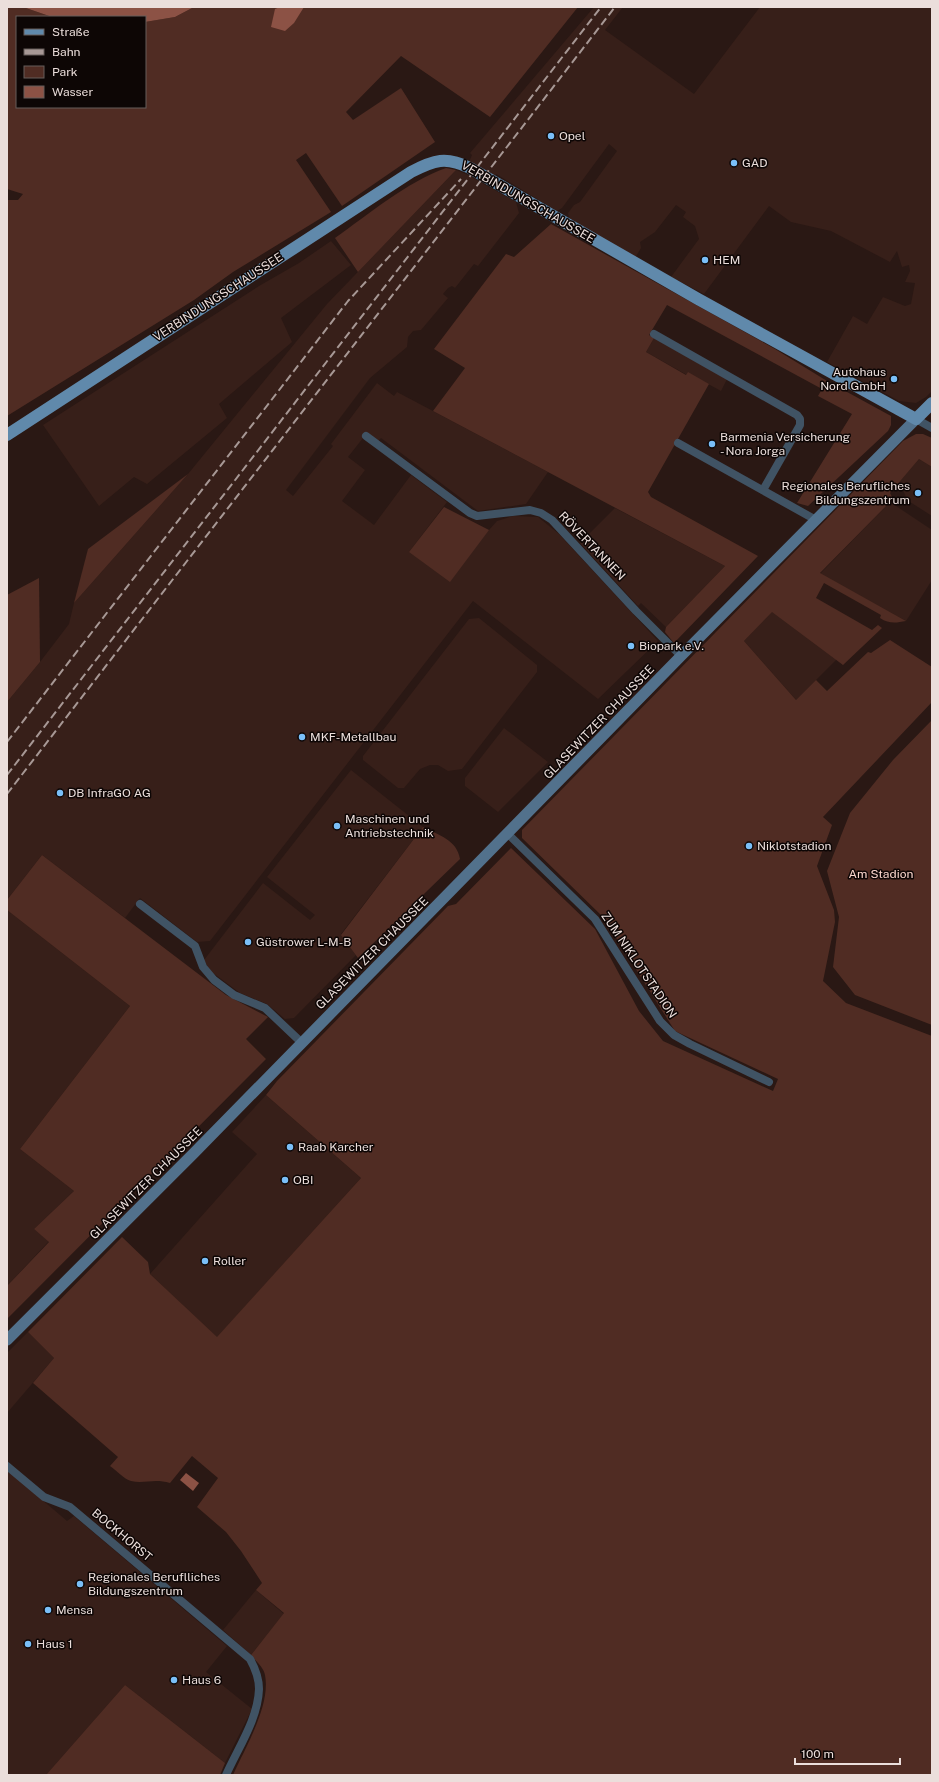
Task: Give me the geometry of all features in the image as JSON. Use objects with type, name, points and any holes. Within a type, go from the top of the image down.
[{"type":"main road","name":"VERBINDUNGSCHAUSSEE","points":[[7,435],[411,172],[432,162],[449,160],[470,168],[698,299],[916,419]]},
{"type":"main road","points":[[916,419],[932,403]]},
{"type":"main road","name":"GLASEWITZER CHAUSSEE","points":[[7,1340],[302,1043],[681,656],[916,419]]},
{"type":"street","points":[[654,334],[797,414],[800,419],[800,424],[763,490]]},
{"type":"street","points":[[916,419],[932,428]]},
{"type":"street","name":"RÖVERTANNEN","points":[[366,436],[470,513],[477,516],[530,510],[541,513],[552,520],[636,611],[681,656]]},
{"type":"street","points":[[678,443],[816,520]]},
{"type":"street","name":"ZUM NIKLOTSTADION","points":[[508,834],[596,919],[660,1020],[674,1035],[769,1082]]},
{"type":"street","points":[[140,904],[195,946],[203,967],[214,980],[234,995],[265,1008],[302,1043]]},
{"type":"street","name":"BOCKHORST","points":[[7,1466],[44,1497],[70,1507],[250,1659],[256,1671],[259,1687],[256,1709],[226,1775]]},
{"type":"shaded area","points":[[594,7],[623,7],[605,30],[694,94],[760,7],[932,7],[932,391],[926,397],[916,403],[899,401],[827,362],[853,316],[867,324],[883,297],[905,306],[911,304],[915,283],[905,282],[910,271],[909,265],[902,267],[897,251],[890,262],[831,231],[791,222],[769,206],[704,294],[671,277],[699,239],[695,226],[683,217],[686,212],[676,205],[655,232],[640,242],[641,248],[635,258],[569,218],[568,213],[574,205],[580,202],[617,151],[609,144],[562,208],[557,211],[496,174],[494,176],[469,162],[472,155],[470,153]]},
{"type":"shaded area","points":[[456,170],[468,175],[516,202],[519,213],[478,266],[474,264],[455,288],[452,286],[448,288],[443,294],[448,298],[421,330],[413,331],[408,337],[407,347],[370,378],[286,490],[293,496],[333,446],[331,444],[377,383],[394,396],[397,392],[548,472],[526,504],[478,511],[381,438],[378,441],[367,433],[348,457],[365,470],[342,501],[374,525],[411,475],[447,502],[409,552],[489,530],[497,521],[513,516],[538,517],[559,534],[658,641],[598,699],[473,601],[210,941],[197,942],[140,898],[125,918],[42,855],[7,900],[7,702],[69,624],[74,603],[188,474],[327,304]]},
{"type":"shaded area","points":[[331,241],[351,265],[281,318],[292,342],[219,404],[227,418],[147,484],[134,477],[99,506],[43,425],[259,286],[299,263]]},
{"type":"shaded area","points":[[654,338],[727,379],[721,391],[688,373],[687,375],[646,352]]},
{"type":"shaded area","name":"Regionales Berufliches Bildungszentrum","points":[[919,459],[932,467],[932,516],[907,500],[902,487],[898,483]]},
{"type":"shaded area","points":[[890,502],[932,530],[932,580],[906,621],[820,574]]},
{"type":"shaded area","points":[[615,508],[725,566],[666,627],[641,603],[638,606],[580,543]]},
{"type":"shaded area","points":[[772,611],[837,659],[796,700],[744,641]]},
{"type":"shaded area","points":[[479,618],[537,665],[537,672],[462,769],[448,771],[438,765],[430,765],[420,769],[404,788],[398,788],[363,760],[363,756],[469,619]]},
{"type":"shaded area","points":[[504,728],[548,762],[498,812],[465,786],[465,778]]},
{"type":"shaded area","points":[[351,770],[423,827],[341,934],[356,955],[294,1018],[285,1019],[267,1004],[240,993],[209,970],[204,960],[263,883],[310,920],[315,915],[267,877]]},
{"type":"shaded area","points":[[7,910],[130,1006],[20,1149],[74,1191],[34,1229],[49,1241],[7,1286]]},
{"type":"shaded area","points":[[266,1095],[361,1178],[217,1338],[150,1274],[257,1154],[232,1132]]},
{"type":"shaded area","points":[[28,1332],[54,1358],[7,1413],[7,1353]]},
{"type":"shaded area","name":"Regionales Beruflliches Bildungszentrum","points":[[7,1470],[67,1521],[74,1516],[227,1646],[206,1672],[252,1709],[225,1763],[125,1685],[46,1775],[7,1775]]},
{"type":"shaded area","points":[[256,1590],[284,1614],[251,1655],[223,1630]]},
{"type":"green space","points":[[7,7],[23,7],[49,16],[16,16],[16,108],[146,108],[146,22],[175,17],[194,7],[578,7],[490,117],[401,56],[346,112],[353,120],[401,88],[435,142],[342,206],[306,153],[296,160],[331,212],[233,272],[194,300],[7,416],[7,200],[18,200],[23,194],[7,189]]},
{"type":"green space","points":[[446,168],[456,170],[358,272],[335,238],[417,181]]},
{"type":"green space","points":[[551,224],[775,349],[827,381],[891,416],[891,425],[888,431],[808,506],[797,503],[852,414],[818,396],[822,389],[667,305],[649,335],[654,338],[646,352],[686,375],[688,372],[709,384],[648,492],[651,497],[758,556],[674,643],[665,632],[666,627],[725,566],[433,411],[465,368],[434,349],[506,254],[514,257]]},
{"type":"green space","points":[[916,434],[923,434],[932,438],[932,467],[919,459],[890,493],[893,499],[820,573],[906,621],[893,622],[883,620],[880,618],[881,615],[824,583],[816,598],[872,630],[878,625],[882,628],[843,665],[772,612],[744,641],[796,700],[816,680],[827,691],[868,652],[871,653],[890,640],[932,667],[932,702],[823,817],[832,825],[817,866],[834,910],[835,922],[823,981],[846,1003],[932,1036],[932,1775],[233,1775],[261,1713],[266,1687],[264,1672],[251,1655],[284,1613],[256,1590],[262,1583],[241,1551],[226,1532],[197,1507],[218,1478],[192,1456],[170,1483],[159,1481],[136,1482],[128,1480],[110,1466],[118,1457],[33,1383],[54,1358],[28,1332],[122,1237],[148,1262],[150,1274],[217,1337],[361,1178],[266,1095],[277,1081],[448,906],[456,904],[511,848],[595,929],[639,1011],[663,1041],[773,1091],[778,1079],[675,1031],[603,917],[522,838],[522,830],[903,441]]},
{"type":"green space","points":[[188,474],[74,603],[88,549]]},
{"type":"green space","points":[[444,507],[489,530],[450,582],[409,552]]},
{"type":"green space","points":[[39,578],[40,662],[7,702],[7,595]]},
{"type":"green space","name":"Am Stadion","points":[[932,720],[932,1025],[855,995],[833,967],[839,917],[827,871],[850,813],[893,760]]},
{"type":"green space","points":[[423,827],[451,843],[458,852],[460,859],[358,958],[341,935]]},
{"type":"green space","points":[[42,855],[226,995],[268,1017],[246,1039],[266,1059],[7,1319],[7,1286],[49,1242],[34,1229],[74,1191],[20,1149],[130,1006],[7,910],[7,900]]},
{"type":"green space","points":[[125,1685],[225,1763],[220,1775],[46,1775]]},
{"type":"water","points":[[23,7],[194,7],[175,17],[146,22],[146,16],[49,16]]},
{"type":"water","points":[[280,7],[304,7],[294,23],[285,31],[271,27],[275,9]]},
{"type":"water","points":[[186,1473],[199,1483],[193,1491],[180,1480]]},
{"type":"railway","points":[[7,775],[601,7]]},
{"type":"railway","points":[[7,794],[615,7]]},
{"type":"railway","points":[[7,742],[348,301],[461,179]]},
{"type":"place","name":"Opel","points":[[551,136]]},
{"type":"place","name":"GAD","points":[[734,163]]},
{"type":"place","name":"HEM","points":[[705,260]]},
{"type":"place","name":"Autohaus Nord GmbH","points":[[894,379]]},
{"type":"place","name":"Barmenia Versicherung - Nora Jorga","points":[[712,444]]},
{"type":"place","name":"Regionales Berufliches Bildungszentrum","points":[[918,493]]},
{"type":"place","name":"Biopark e.V.","points":[[631,646]]},
{"type":"place","name":"MKF-Metallbau","points":[[302,737]]},
{"type":"place","name":"DB InfraGO AG","points":[[60,793]]},
{"type":"place","name":"Maschinen und Antriebstechnik","points":[[337,826]]},
{"type":"place","name":"Niklotstadion","points":[[749,846]]},
{"type":"place","name":"Güstrower L-M-B","points":[[248,942]]},
{"type":"place","name":"Raab Karcher","points":[[290,1147]]},
{"type":"place","name":"OBI","points":[[285,1180]]},
{"type":"place","name":"Roller","points":[[205,1261]]},
{"type":"place","name":"Regionales Beruflliches Bildungszentrum","points":[[80,1584]]},
{"type":"place","name":"Mensa","points":[[48,1610]]},
{"type":"place","name":"Haus 1","points":[[28,1644]]},
{"type":"place","name":"Haus 6","points":[[174,1680]]}]
